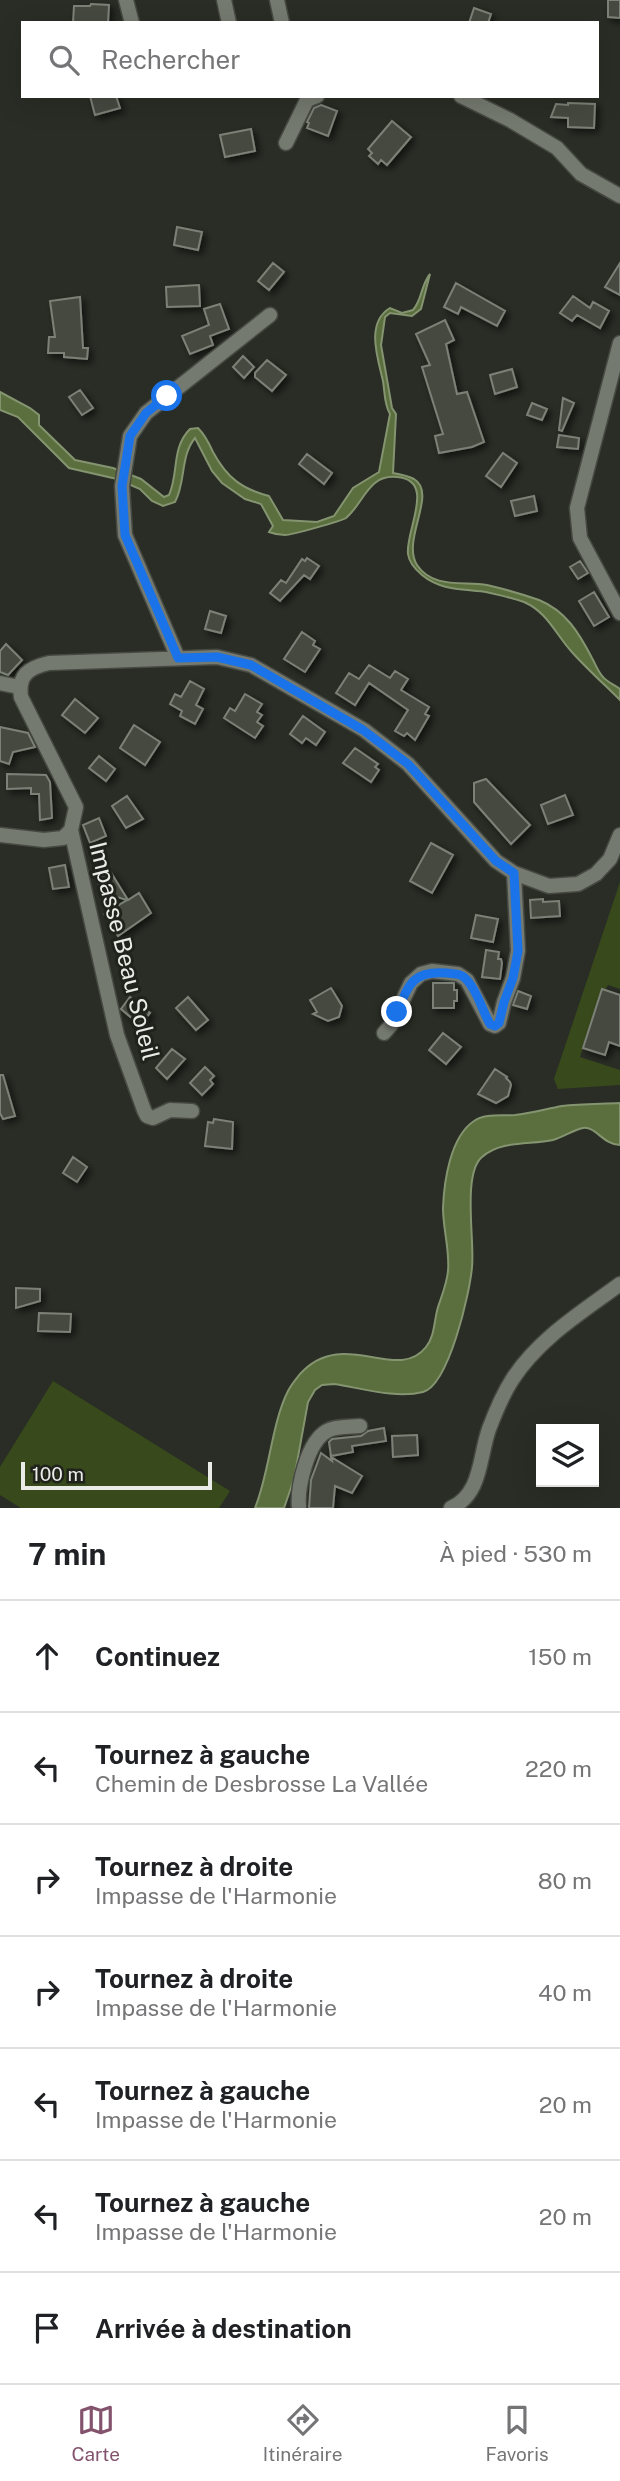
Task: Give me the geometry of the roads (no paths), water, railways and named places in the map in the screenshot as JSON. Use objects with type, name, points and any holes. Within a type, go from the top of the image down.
[{"type":"street","points":[[126,0],[131,21]]},
{"type":"street","points":[[224,0],[229,21]]},
{"type":"street","points":[[277,0],[282,21]]},
{"type":"street","points":[[286,143],[307,100],[312,98]]},
{"type":"street","points":[[465,98],[510,120],[556,148],[581,174],[620,196]]},
{"type":"street","points":[[178,658],[125,535],[122,486],[130,436],[146,413],[271,315]]},
{"type":"street","points":[[620,343],[577,508],[580,538],[620,613]]},
{"type":"street","points":[[0,835],[44,840],[63,838],[71,830],[76,807],[26,709],[19,687],[25,673],[35,666],[49,663],[217,657],[251,665],[363,730],[408,764],[496,861],[514,873],[549,886],[578,884],[596,874],[610,859],[620,835]]},
{"type":"street","points":[[0,683],[19,687]]},
{"type":"street","name":"Impasse Beau Soleil","points":[[71,830],[117,1035],[144,1110],[150,1118],[170,1110],[192,1111]]},
{"type":"street","points":[[384,1033],[391,1025],[411,983],[421,974],[432,971],[458,974],[467,980],[490,1024],[495,1026],[499,1023],[518,951],[514,873]]},
{"type":"street","points":[[451,1508],[475,1485],[489,1429],[511,1381],[532,1354],[566,1324],[620,1284]]},
{"type":"street","points":[[299,1508],[298,1494],[305,1465],[317,1439],[328,1430],[360,1426]]}]
